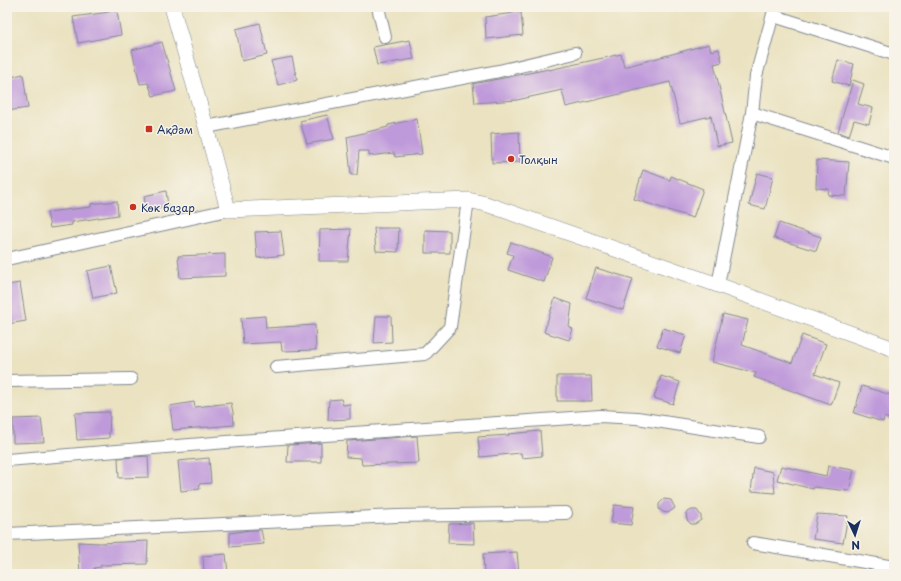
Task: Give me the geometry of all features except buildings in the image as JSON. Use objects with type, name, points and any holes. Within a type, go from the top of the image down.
[{"type":"street","points":[[172,7],[228,210]]},
{"type":"street","points":[[378,7],[386,37]]},
{"type":"street","points":[[718,285],[752,113],[756,76],[774,12],[894,54]]},
{"type":"street","points":[[206,126],[499,70],[575,53]]},
{"type":"street","points":[[752,113],[894,158]]},
{"type":"street","points":[[276,367],[425,354],[450,327],[468,200]]},
{"type":"street","points":[[7,259],[228,210],[468,200],[486,204],[718,285],[894,349]]},
{"type":"street","points":[[7,381],[130,379]]},
{"type":"street","points":[[7,460],[239,441],[600,416],[637,418],[759,437]]},
{"type":"street","points":[[7,534],[396,516],[566,513]]},
{"type":"street","points":[[753,543],[894,567]]},
{"type":"place","name":"Ақдəм","points":[[149,129]]},
{"type":"place","name":"Толқын","points":[[511,159]]},
{"type":"place","name":"Көк базар","points":[[133,207]]}]
